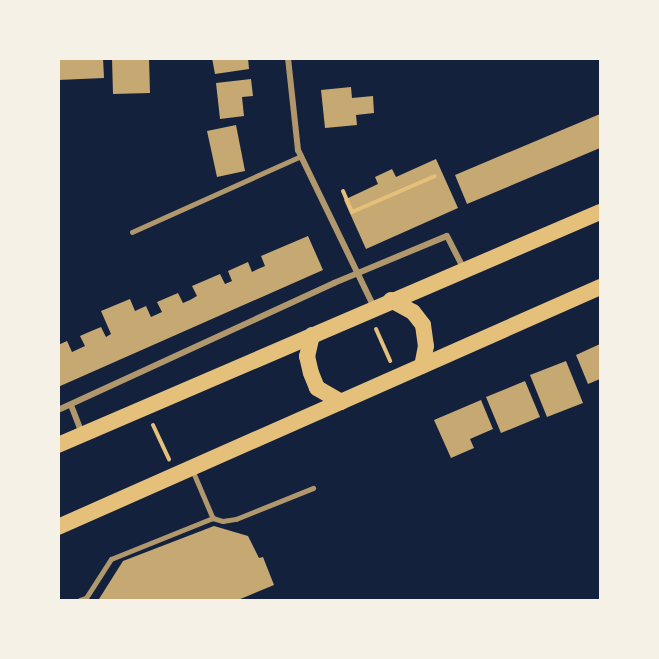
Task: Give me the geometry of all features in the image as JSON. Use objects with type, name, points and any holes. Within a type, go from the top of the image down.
[{"type":"highway","points":[[58,445],[312,335],[374,315],[391,300],[600,212]]},
{"type":"highway","points":[[58,527],[600,287]]},
{"type":"highway","points":[[391,300],[413,312],[423,325],[426,345],[422,366]]},
{"type":"highway","points":[[312,335],[307,356],[317,388],[341,402]]},
{"type":"street","points":[[289,59],[301,156],[358,273],[374,315]]},
{"type":"street","points":[[58,410],[358,273],[447,236],[464,269]]},
{"type":"street","points":[[71,405],[82,434]]},
{"type":"lane","points":[[132,232],[301,156]]},
{"type":"lane","points":[[192,469],[213,518]]},
{"type":"lane","points":[[80,600],[86,598],[111,559],[213,518],[236,519],[314,488]]},
{"type":"path","points":[[343,191],[352,212],[435,176]]},
{"type":"path","points":[[374,315],[391,364]]},
{"type":"path","points":[[150,419],[170,460]]},
{"type":"building","points":[[58,58],[103,58],[104,78],[58,80]]},
{"type":"building","points":[[112,58],[149,58],[150,93],[113,94]]},
{"type":"building","points":[[212,58],[248,58],[249,69],[215,74]]},
{"type":"building","points":[[251,79],[253,96],[242,97],[244,116],[220,119],[216,83]]},
{"type":"building","points":[[351,87],[352,98],[373,96],[374,113],[356,115],[357,125],[325,128],[321,90]]},
{"type":"building","points":[[600,114],[600,148],[467,204],[455,175]]},
{"type":"building","points":[[236,125],[245,171],[217,177],[207,131]]},
{"type":"building","points":[[436,159],[458,208],[366,249],[344,200],[378,184],[375,177],[392,169],[396,177]]},
{"type":"building","points":[[308,236],[323,270],[58,387],[58,345],[67,341],[72,352],[85,346],[80,336],[101,327],[106,337],[111,334],[101,311],[130,299],[135,311],[146,306],[151,317],[162,312],[157,302],[178,293],[183,303],[190,300],[197,296],[192,286],[220,274],[225,284],[232,281],[228,271],[248,262],[252,272],[265,266],[261,256]]},
{"type":"building","points":[[600,344],[600,379],[588,384],[576,355]]},
{"type":"building","points":[[566,361],[583,403],[547,417],[530,375]]},
{"type":"building","points":[[525,381],[540,417],[501,433],[486,397]]},
{"type":"building","points":[[481,400],[493,429],[470,439],[474,448],[451,458],[434,420]]},
{"type":"building","points":[[214,526],[248,536],[259,558],[263,557],[274,585],[238,600],[99,599],[123,561]]}]
